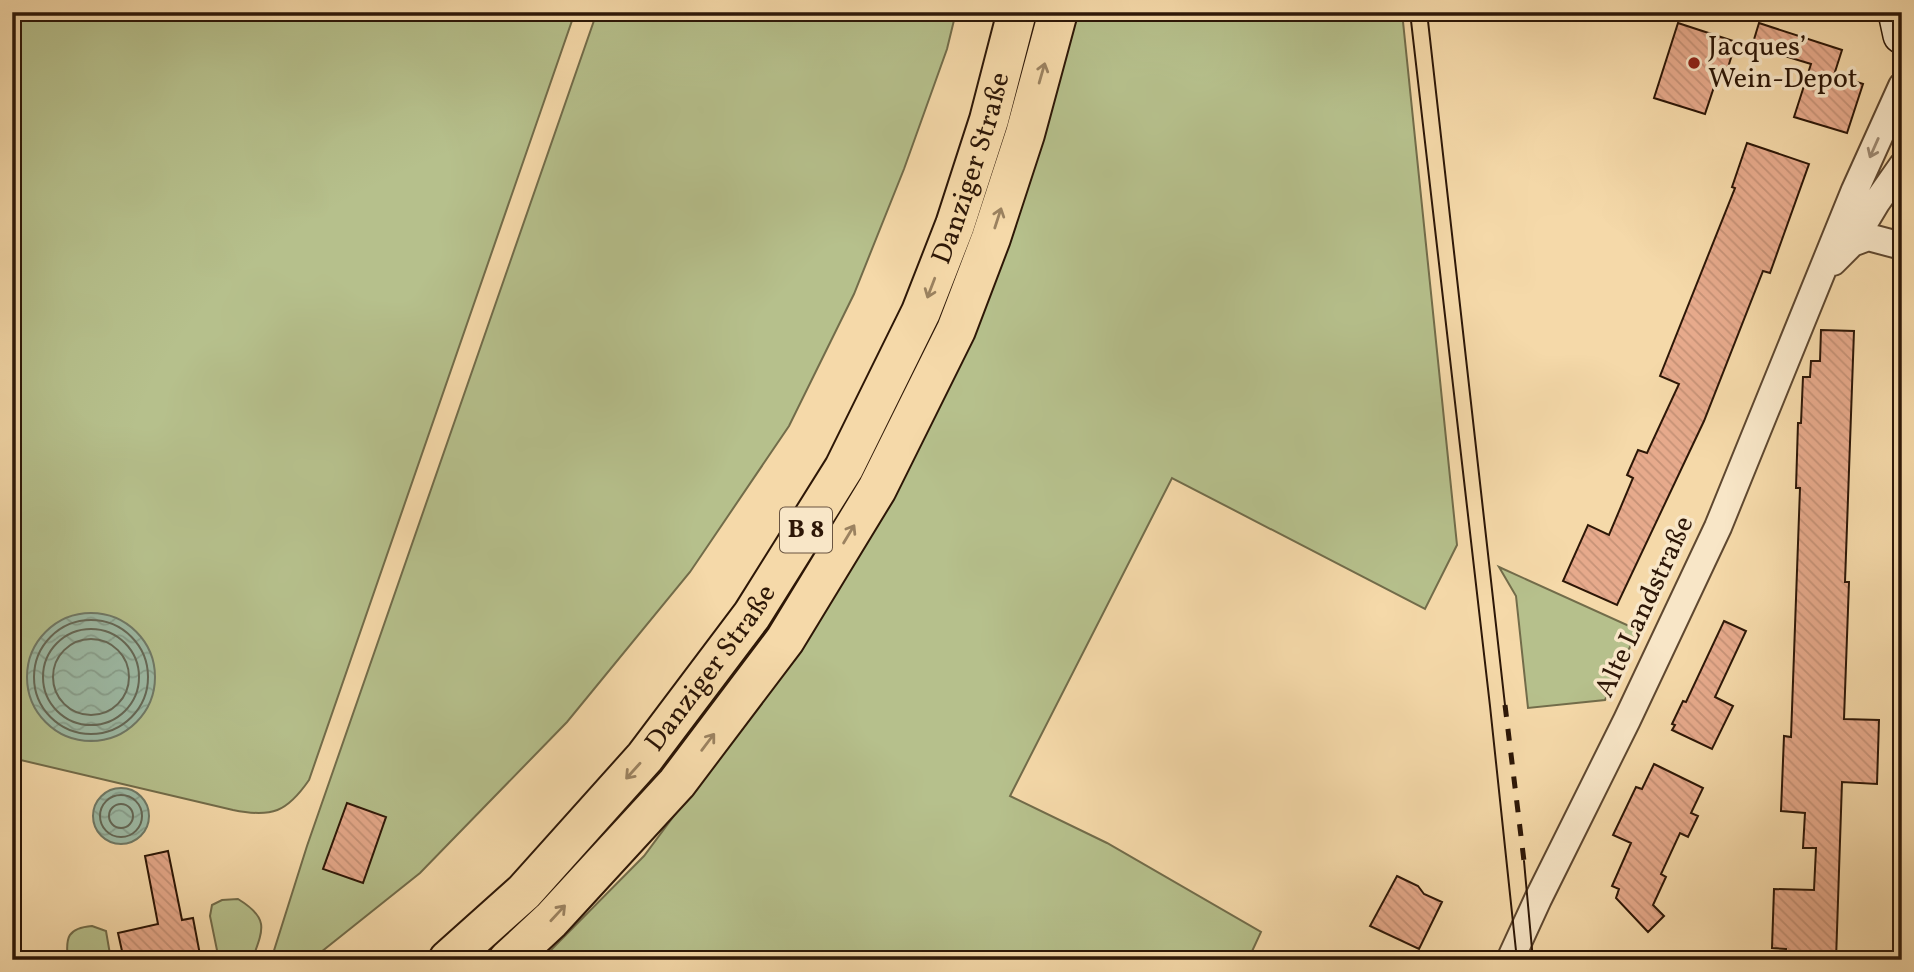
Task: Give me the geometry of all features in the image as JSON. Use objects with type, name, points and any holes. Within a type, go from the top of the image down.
[{"type":"highway","name":"Danziger Straße","points":[[448,960],[524,891],[645,757],[752,615],[844,468],[921,312],[955,225],[989,120],[1017,12]]},
{"type":"highway","name":"Danziger Straße","points":[[508,960],[551,920],[677,783],[785,640],[877,489],[956,330],[1025,134],[1058,12]]},
{"type":"main road","points":[[1897,12],[1902,35]]},
{"type":"street","name":"Alte Landstraße","points":[[1510,960],[1718,527],[1855,190],[1902,86]]},
{"type":"street","name":"Alte Landstraße","points":[[1822,273],[1852,243],[1902,166]]},
{"type":"street","points":[[1852,243],[1868,237],[1902,246]]},
{"type":"green space","points":[[12,12],[575,12],[309,780],[286,806],[277,810],[258,813],[233,810],[12,758]]},
{"type":"green space","points":[[597,12],[956,12],[947,49],[904,169],[854,294],[789,426],[690,572],[567,722],[420,873],[311,960],[271,960],[307,846]]},
{"type":"green space","points":[[1076,12],[1402,12],[1457,545],[1425,609],[1172,478],[1010,796],[1107,843],[1261,932],[1248,960],[541,960],[644,856],[768,689],[893,493]]},
{"type":"green space","points":[[1499,567],[1638,630],[1605,700],[1528,708],[1516,596]]},
{"type":"green space","points":[[238,899],[259,918],[259,940],[252,960],[219,960],[210,916],[212,905],[222,900]]},
{"type":"green space","points":[[92,926],[106,931],[111,960],[68,960],[67,945],[70,935],[78,929]]},
{"type":"water","points":[[91,613],[115,618],[136,632],[150,653],[155,677],[150,701],[136,722],[115,736],[91,741],[67,736],[46,722],[32,701],[27,677],[32,653],[46,632],[67,618]]},
{"type":"water","points":[[115,788],[127,788],[141,796],[149,810],[147,827],[141,836],[127,844],[115,844],[98,832],[93,822],[93,810],[105,793]]},
{"type":"building","points":[[1678,23],[1736,42],[1724,80],[1717,78],[1705,114],[1654,98]]},
{"type":"building","points":[[1759,23],[1842,50],[1834,75],[1863,84],[1847,133],[1794,117],[1811,64],[1752,46]]},
{"type":"building","points":[[1747,143],[1809,164],[1770,273],[1763,271],[1704,421],[1617,605],[1563,581],[1588,525],[1609,535],[1633,478],[1627,475],[1638,450],[1647,453],[1679,384],[1660,376],[1735,188],[1732,187]]},
{"type":"building","points":[[1821,330],[1854,331],[1845,582],[1849,582],[1844,719],[1879,720],[1877,784],[1842,782],[1836,960],[1786,960],[1786,949],[1772,948],[1774,889],[1814,890],[1816,848],[1803,848],[1805,813],[1781,811],[1784,736],[1791,737],[1800,488],[1796,488],[1798,423],[1801,423],[1803,377],[1810,377],[1811,361],[1820,361]]},
{"type":"building","points":[[1724,621],[1746,631],[1715,697],[1733,706],[1712,749],[1672,730],[1675,725],[1672,724],[1683,701],[1686,702]]},
{"type":"building","points":[[1654,764],[1703,788],[1691,813],[1698,816],[1688,837],[1680,833],[1661,874],[1666,877],[1653,905],[1664,916],[1648,932],[1616,898],[1619,889],[1612,886],[1631,843],[1613,835],[1636,787],[1642,789]]},
{"type":"building","points":[[347,803],[386,817],[363,883],[323,869]]},
{"type":"building","points":[[168,851],[182,920],[193,918],[201,960],[124,960],[118,933],[158,924],[145,856]]},
{"type":"building","points":[[1397,876],[1442,902],[1419,949],[1370,926]]},
{"type":"tram line","points":[[1410,12],[1517,960]]},
{"type":"tram line","points":[[1427,12],[1505,705]]},
{"type":"tram line","points":[[1524,861],[1533,960]]},
{"type":"railway","points":[[1505,705],[1524,861]]},
{"type":"place","name":"Jacques’ Wein-Depot","points":[[1694,63]]}]
